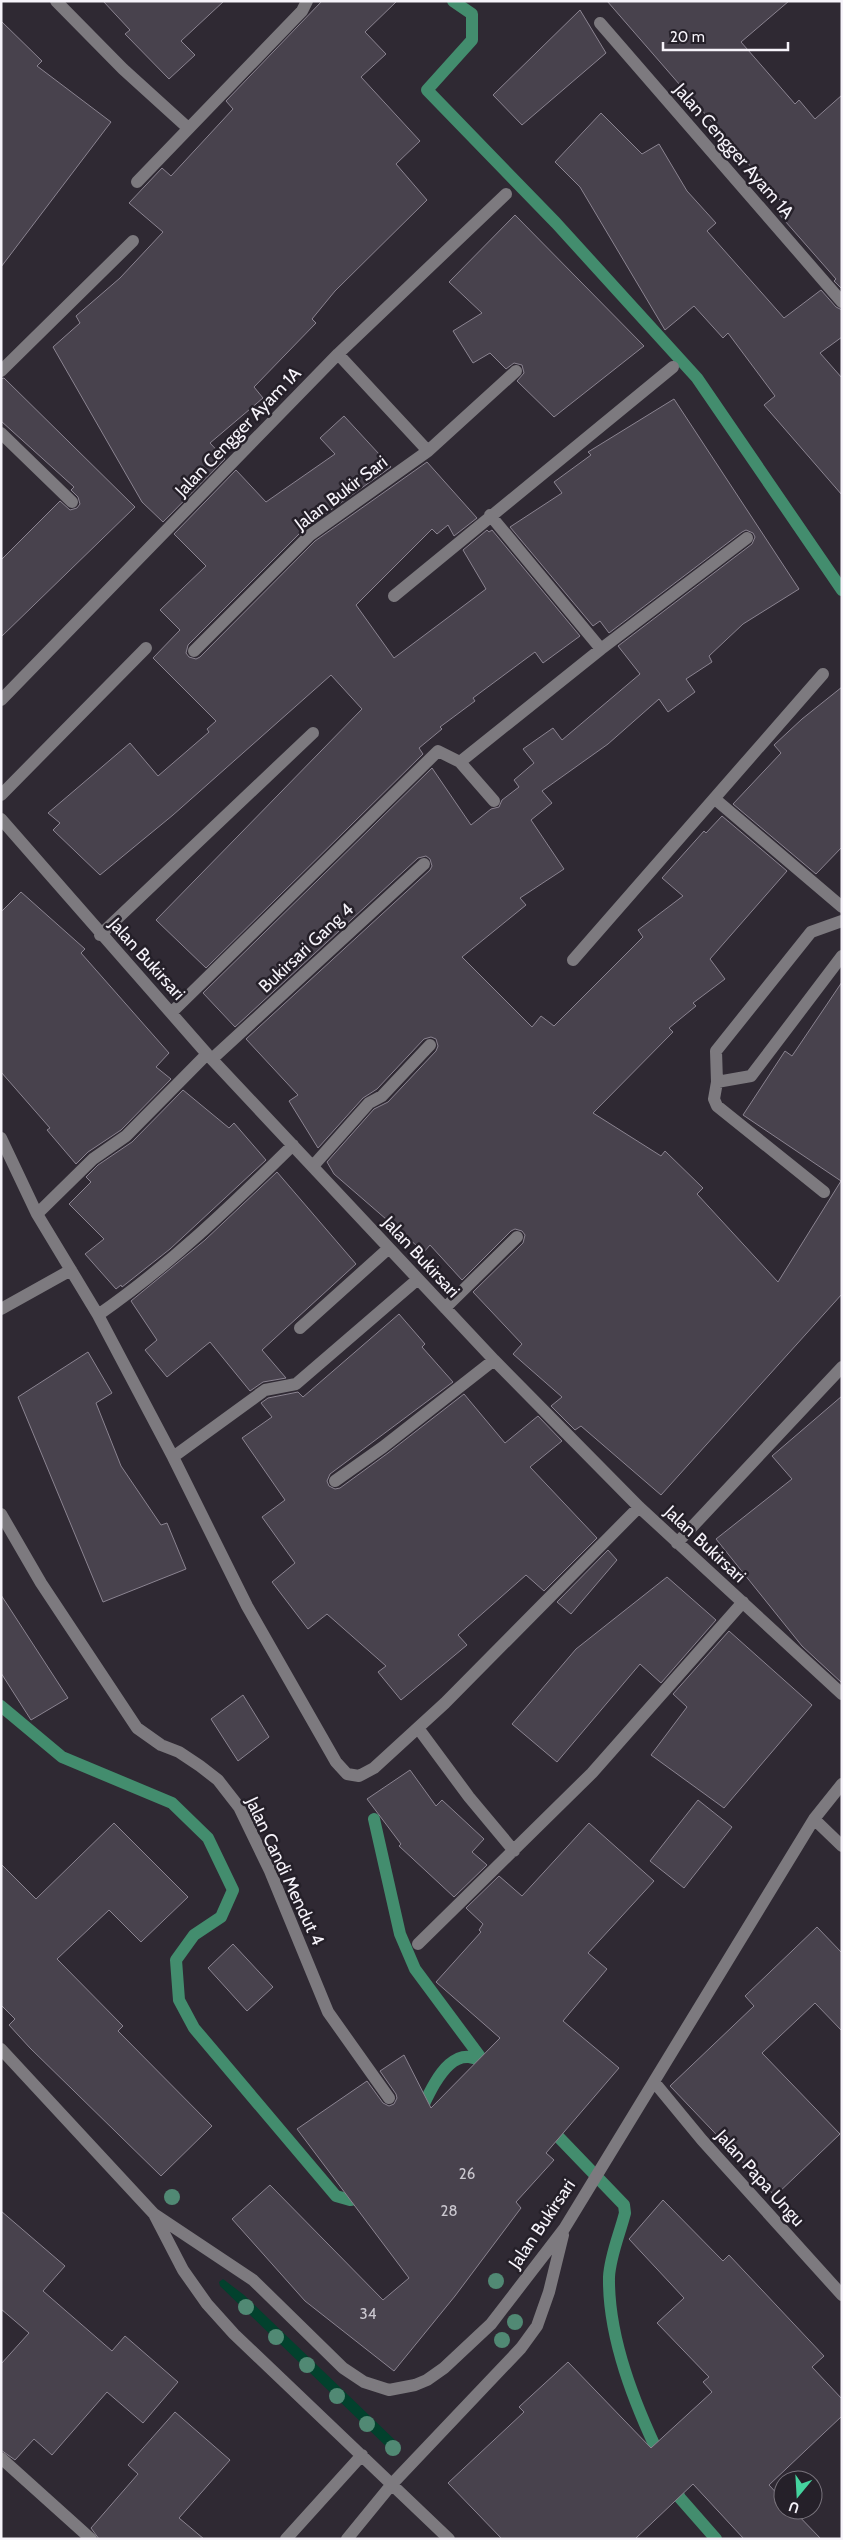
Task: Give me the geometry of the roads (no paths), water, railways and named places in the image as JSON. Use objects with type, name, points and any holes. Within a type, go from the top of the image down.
[{"type":"street","points":[[56,1],[123,68],[188,128]]},
{"type":"street","points":[[138,182],[302,10],[307,1]]},
{"type":"street","name":"Jalan Cengger Ayam 1A","points":[[600,24],[842,302]]},
{"type":"street","name":"Jalan Cengger Ayam 1A","points":[[1,700],[338,354],[506,194]]},
{"type":"street","points":[[1,371],[134,241]]},
{"type":"street","points":[[338,354],[428,451]]},
{"type":"street","points":[[394,596],[490,515],[673,367]]},
{"type":"street","name":"Jalan Bukir Sari","points":[[194,651],[310,535],[428,451],[516,371]]},
{"type":"street","points":[[1,433],[72,502]]},
{"type":"street","points":[[490,515],[601,649]]},
{"type":"street","points":[[460,762],[601,649],[747,538]]},
{"type":"street","points":[[1,795],[146,648]]},
{"type":"street","points":[[573,960],[823,674]]},
{"type":"street","points":[[100,935],[313,733]]},
{"type":"street","points":[[172,1012],[438,752],[460,762],[494,801]]},
{"type":"street","points":[[715,799],[842,907]]},
{"type":"street","name":"Jalan Bukirsari","points":[[1,819],[100,935],[210,1056],[494,1360],[638,1507],[842,1694]]},
{"type":"street","name":"Bukirsari Gang 4","points":[[37,1214],[93,1159],[126,1136],[210,1056],[424,864]]},
{"type":"street","points":[[824,1192],[720,1110],[714,1099],[717,1082],[716,1050],[811,932],[842,921]]},
{"type":"street","points":[[717,1082],[751,1076],[842,956]]},
{"type":"street","points":[[313,1166],[369,1103],[382,1096],[430,1045]]},
{"type":"street","points":[[1,1138],[37,1214],[98,1315],[173,1457],[247,1606],[336,1762],[347,1774],[359,1776],[374,1768],[418,1728],[519,1630],[638,1507]]},
{"type":"street","points":[[98,1315],[129,1293],[206,1231],[294,1145]]},
{"type":"street","points":[[445,1308],[517,1237]]},
{"type":"street","points":[[300,1328],[389,1248]]},
{"type":"street","points":[[1,1309],[72,1270]]},
{"type":"street","points":[[173,1457],[265,1390],[296,1384],[418,1279]]},
{"type":"street","points":[[335,1480],[383,1447],[494,1360]]},
{"type":"street","points":[[678,1543],[842,1367]]},
{"type":"street","name":"Jalan Candi Mendut 4","points":[[1,1514],[41,1583],[137,1728],[161,1745],[179,1752],[200,1766],[218,1780],[239,1807],[270,1871],[328,2012],[389,2098]]},
{"type":"street","points":[[418,1944],[592,1773],[743,1602]]},
{"type":"street","points":[[418,1728],[469,1797],[514,1851]]},
{"type":"street","name":"Jalan Bukirsari","points":[[154,2214],[253,2280],[343,2368],[364,2382],[388,2390],[415,2385],[427,2380],[444,2368],[491,2324],[564,2229],[587,2189],[655,2083],[814,1819],[842,1784]]},
{"type":"street","points":[[814,1819],[842,1846]]},
{"type":"street","points":[[1,2049],[154,2214],[183,2270],[208,2304],[234,2334],[449,2539]]},
{"type":"street","name":"Jalan Papa Ungu","points":[[655,2083],[702,2140],[842,2295]]},
{"type":"street","points":[[347,2539],[392,2484],[521,2348],[537,2326],[549,2292],[564,2229]]},
{"type":"street","points":[[286,2539],[362,2455]]},
{"type":"street","points":[[1,2458],[91,2539]]},
{"type":"waterway","points":[[453,1],[472,14],[472,40],[427,90],[556,223],[697,378],[842,590]]},
{"type":"waterway","points":[[1,1706],[62,1757],[172,1803],[208,1838],[233,1890],[221,1917],[194,1935],[176,1960],[179,2000],[194,2028],[336,2196],[350,2200],[366,2197]]},
{"type":"waterway","points":[[374,1819],[400,1934],[415,1969],[484,2062]]},
{"type":"waterway","points":[[419,2114],[438,2078],[446,2067],[456,2060],[467,2057],[479,2060],[492,2070]]},
{"type":"waterway","points":[[548,2126],[624,2205],[625,2213],[613,2253],[609,2277],[613,2324],[618,2347],[633,2394],[661,2459]]},
{"type":"waterway","points":[[672,2482],[680,2498],[716,2539]]}]
